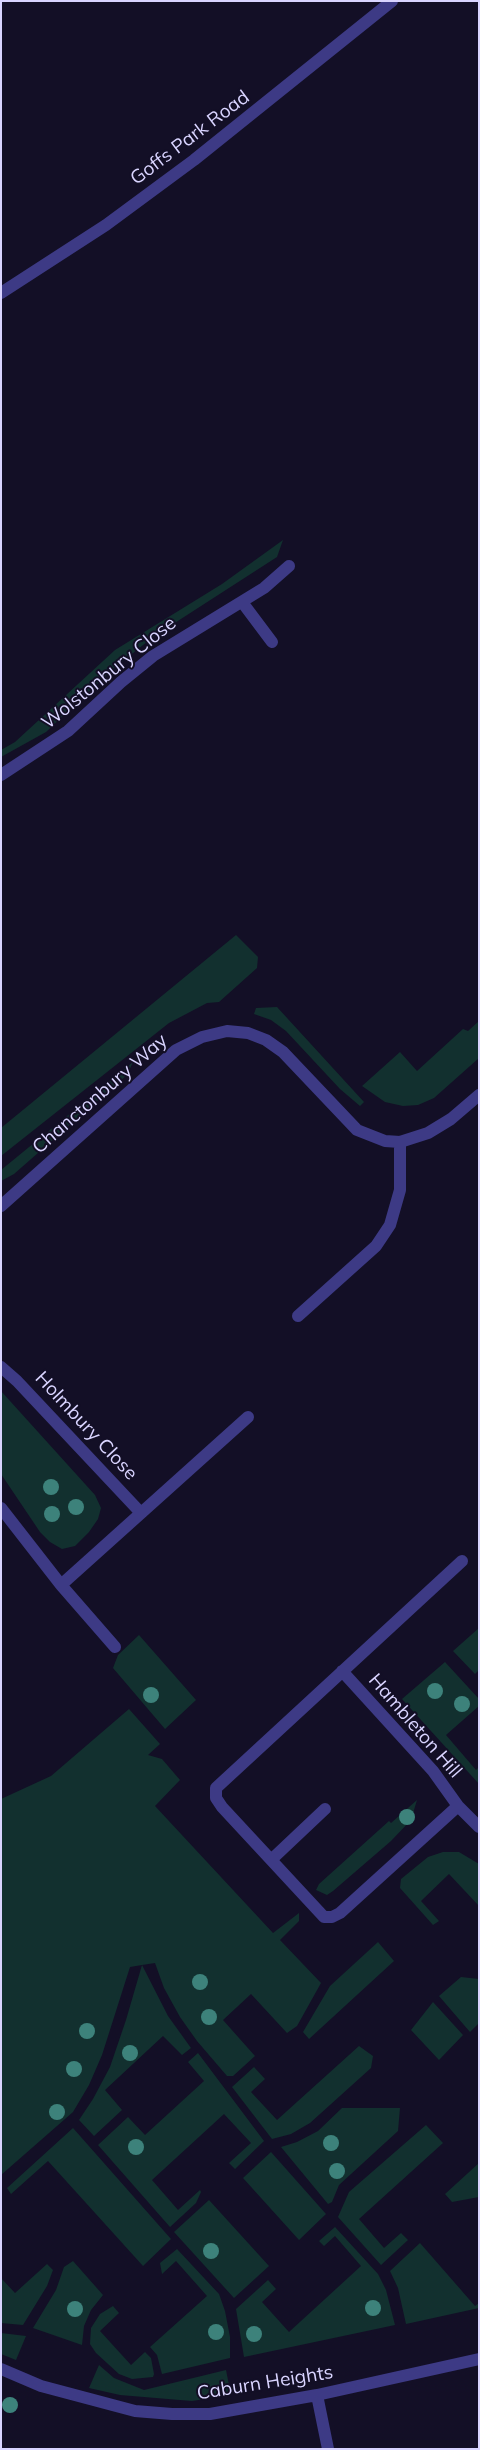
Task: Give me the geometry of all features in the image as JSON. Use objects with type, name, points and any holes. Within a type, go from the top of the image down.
[{"type":"street","name":"Goffs Park Road","points":[[1,293],[106,226],[194,160],[392,1]]},
{"type":"street","name":"Wolstonbury Close","points":[[1,775],[68,732],[121,682],[153,656],[264,588],[289,566]]},
{"type":"street","points":[[242,602],[272,642]]},
{"type":"street","name":"Chanctonbury Way","points":[[1,1206],[176,1050],[202,1037],[227,1031],[248,1033],[266,1040],[282,1052],[357,1130],[385,1141],[400,1142],[428,1134],[479,1095]]},
{"type":"street","points":[[298,1316],[376,1246],[390,1226],[400,1190],[400,1142]]},
{"type":"street","name":"Holmbury Close","points":[[1,1367],[17,1381],[141,1513]]},
{"type":"street","points":[[60,1585],[248,1417]]},
{"type":"street","points":[[1,1508],[60,1585],[115,1647]]},
{"type":"street","points":[[458,1806],[340,1913],[332,1917],[324,1917],[222,1807],[216,1798],[216,1788],[462,1561]]},
{"type":"street","name":"Hambleton Hill","points":[[342,1671],[433,1771],[458,1806],[479,1827]]},
{"type":"street","points":[[271,1860],[325,1809]]},
{"type":"street","name":"Caburn Heights","points":[[1,2369],[41,2386],[104,2404],[135,2411],[172,2414],[219,2412],[317,2395],[479,2359]]},
{"type":"street","points":[[317,2395],[328,2449]]},
{"type":"green space","points":[[283,540],[277,557],[153,637],[112,670],[46,732],[1,757],[1,750],[15,742],[115,650],[222,584]]},
{"type":"green space","points":[[236,935],[258,957],[257,968],[219,1002],[207,1003],[169,1023],[1,1156],[1,1128]]},
{"type":"green space","points":[[277,1007],[364,1102],[360,1106],[340,1089],[286,1031],[271,1020],[254,1014],[256,1008]]},
{"type":"green space","points":[[479,1021],[479,1058],[434,1098],[418,1105],[403,1106],[385,1102],[362,1086],[400,1052],[417,1071],[463,1029],[468,1031]]},
{"type":"green space","points":[[133,1062],[127,1075],[14,1174],[1,1181],[1,1170]]},
{"type":"green space","points":[[1,1391],[95,1495],[101,1508],[98,1519],[89,1532],[75,1546],[62,1549],[50,1542],[40,1532],[1,1474]]},
{"type":"green space","points":[[479,1628],[479,1670],[475,1674],[453,1651]]},
{"type":"green space","points":[[139,1635],[196,1700],[165,1729],[113,1668],[118,1655]]},
{"type":"green space","points":[[445,1662],[479,1699],[479,1706],[446,1735],[476,1770],[479,1767],[479,1784],[402,1699]]},
{"type":"green space","points":[[129,1709],[160,1744],[148,1755],[162,1759],[180,1780],[155,1806],[273,1933],[299,1913],[299,1921],[280,1940],[321,1983],[297,2026],[287,2033],[251,1994],[223,2020],[255,2056],[233,2076],[227,2076],[197,2041],[180,2017],[164,1988],[155,1963],[130,1967],[102,2055],[89,2085],[73,2112],[1,2175],[1,1799],[51,1776]]},
{"type":"green space","points":[[417,1800],[411,1820],[391,1841],[327,1895],[316,1890],[319,1884],[389,1821],[391,1823]]},
{"type":"green space","points":[[443,1852],[459,1852],[479,1864],[479,1906],[449,1874],[421,1901],[439,1921],[433,1925],[400,1888],[401,1879],[428,1857]]},
{"type":"green space","points":[[378,1942],[394,1961],[309,2039],[303,2032],[330,1986]]},
{"type":"green space","points":[[142,1965],[168,2016],[191,2048],[182,2055],[163,2036],[105,2090],[122,2110],[94,2136],[79,2120],[110,2067]]},
{"type":"green space","points":[[461,1977],[479,1979],[479,2023],[470,2032],[439,1996]]},
{"type":"green space","points":[[433,2002],[463,2035],[439,2060],[411,2030]]},
{"type":"green space","points":[[359,2046],[373,2056],[371,2068],[310,2123],[291,2134],[272,2139],[232,2087],[254,2067],[265,2079],[251,2092],[277,2120]]},
{"type":"green space","points":[[198,2053],[264,2141],[235,2169],[229,2163],[251,2143],[224,2114],[152,2180],[178,2210],[200,2190],[201,2192],[196,2203],[170,2227],[98,2145],[128,2117],[145,2135],[204,2081],[188,2062]]},
{"type":"green space","points":[[342,2108],[400,2108],[398,2131],[339,2185],[332,2202],[328,2204],[281,2147],[297,2142],[318,2131]]},
{"type":"green space","points":[[426,2125],[443,2143],[359,2219],[384,2248],[401,2233],[408,2240],[381,2265],[338,2217],[349,2192]]},
{"type":"green space","points":[[73,2128],[171,2239],[143,2266],[48,2161],[11,2194],[7,2188]]},
{"type":"green space","points":[[271,2152],[326,2214],[299,2240],[243,2178]]},
{"type":"green space","points":[[479,2163],[479,2197],[452,2202],[445,2194]]},
{"type":"green space","points":[[209,2200],[269,2266],[234,2298],[174,2232]]},
{"type":"green space","points":[[335,2227],[378,2274],[386,2290],[395,2325],[244,2357],[236,2309],[268,2280],[276,2289],[262,2302],[289,2332],[361,2266],[335,2236],[324,2246],[319,2241]]},
{"type":"green space","points":[[420,2243],[475,2306],[479,2303],[479,2308],[406,2324],[398,2288],[390,2271]]},
{"type":"green space","points":[[177,2249],[219,2294],[225,2311],[230,2337],[230,2358],[162,2374],[157,2355],[150,2347],[207,2296],[176,2261],[162,2274],[160,2263]]},
{"type":"green space","points":[[73,2261],[103,2295],[91,2310],[84,2326],[82,2345],[33,2328],[56,2290],[64,2267]]},
{"type":"green space","points":[[47,2264],[53,2270],[47,2286],[23,2325],[1,2323],[1,2278],[15,2293]]},
{"type":"green space","points":[[113,2306],[119,2313],[100,2331],[131,2365],[145,2352],[151,2358],[153,2377],[132,2379],[119,2374],[96,2353],[90,2344],[91,2328],[100,2314]]},
{"type":"green space","points":[[1,2333],[26,2336],[16,2360],[1,2354]]},
{"type":"green space","points":[[99,2365],[114,2378],[144,2390],[226,2370],[231,2395],[192,2401],[120,2395],[89,2388]]}]
